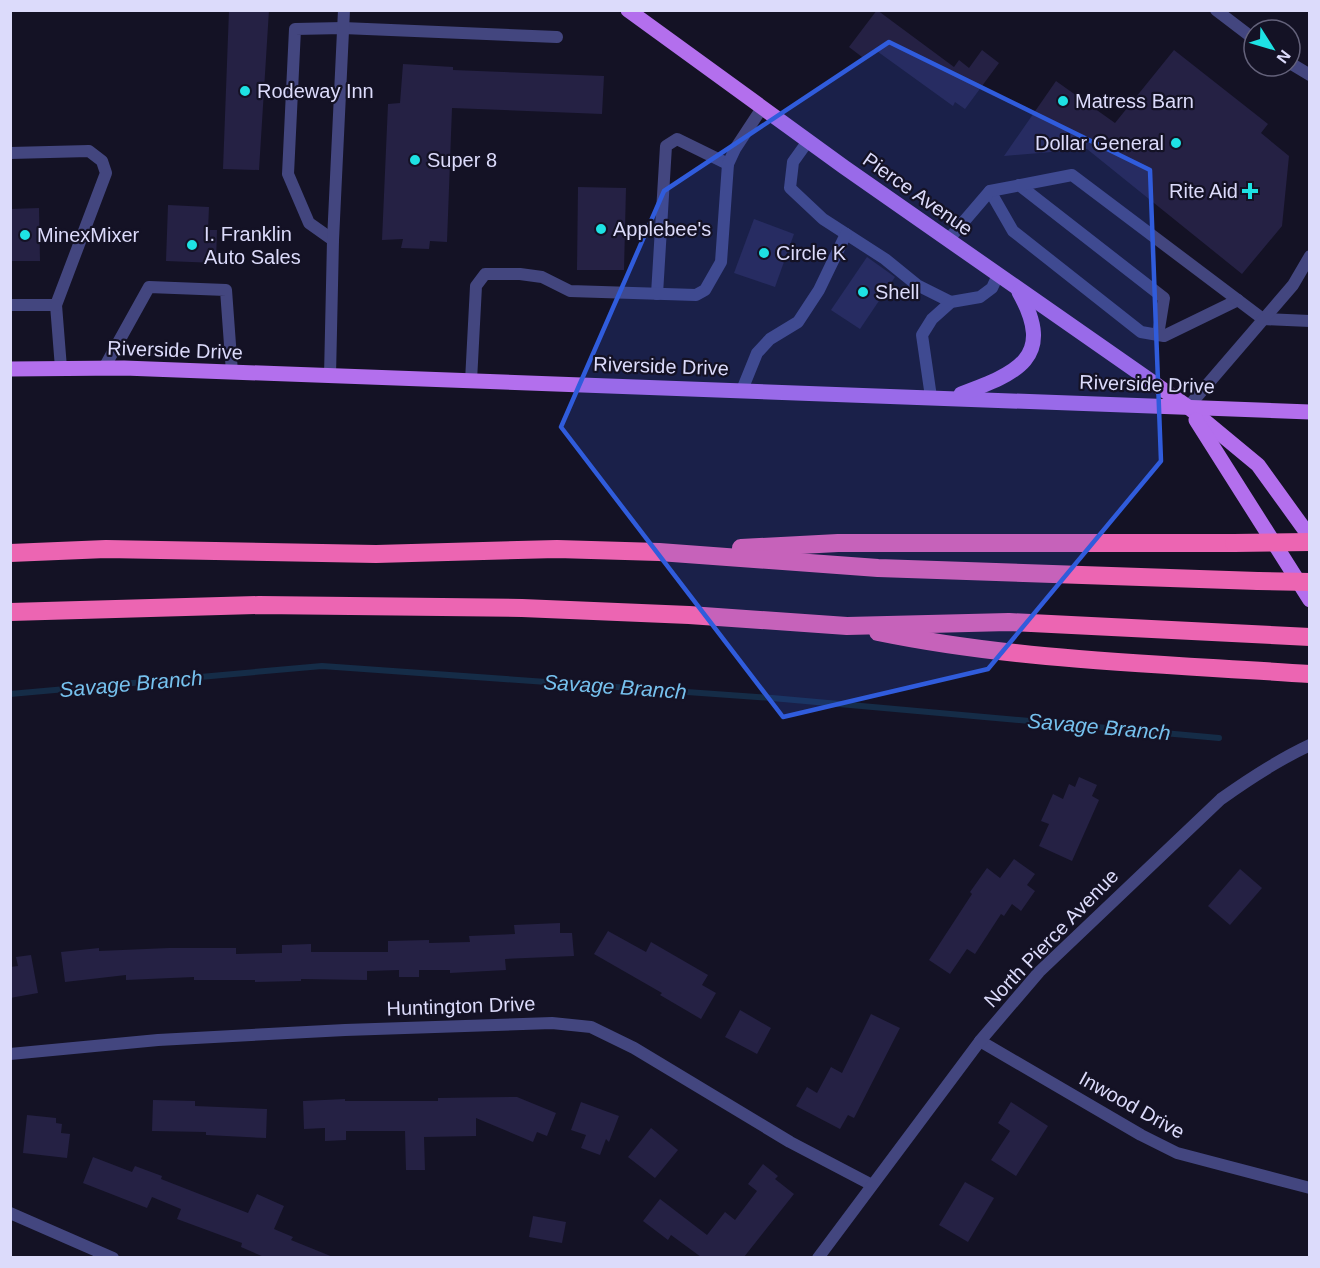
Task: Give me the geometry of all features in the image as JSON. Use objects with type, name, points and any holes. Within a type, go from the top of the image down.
[{"type":"highway","points":[[659,552],[838,543],[1310,542]]},
{"type":"highway","points":[[10,553],[106,549],[376,554],[557,549],[659,552],[878,568],[1310,582]]},
{"type":"highway","points":[[10,612],[259,605],[522,608],[689,615],[847,626],[1009,622],[1303,637]]},
{"type":"highway","points":[[847,626],[938,644],[1062,656],[1310,674]]},
{"type":"main road","name":"Pierce Avenue","points":[[628,10],[808,141],[1188,407],[1258,465],[1310,537]]},
{"type":"main road","points":[[953,397],[1009,375],[1029,354],[1034,340],[1034,326],[1030,311],[1016,287]]},
{"type":"main road","name":"Riverside Drive","points":[[10,369],[104,368],[232,372],[1310,412]]},
{"type":"main road","name":"Pierce Avenue","points":[[1188,407],[1310,600]]},
{"type":"street","points":[[330,376],[333,240],[344,10]]},
{"type":"street","points":[[1216,10],[1242,30]]},
{"type":"street","points":[[333,240],[309,223],[288,174],[295,29],[343,28],[557,38]]},
{"type":"street","points":[[471,381],[476,286],[484,274],[520,274],[542,277],[570,291],[696,296],[705,290],[720,262],[728,164],[735,149],[762,108]]},
{"type":"street","points":[[657,294],[666,146],[677,139],[728,164]]},
{"type":"street","points":[[808,141],[793,162],[790,188],[823,219],[885,259],[917,285],[951,302]]},
{"type":"street","points":[[10,153],[89,151],[102,161],[105,173],[56,305],[61,368]]},
{"type":"street","points":[[948,240],[990,191],[1072,175],[1263,319],[1310,321]]},
{"type":"street","points":[[1019,185],[1164,298],[1158,335]]},
{"type":"street","points":[[990,191],[1013,231],[1141,332],[1164,336],[1238,300]]},
{"type":"street","points":[[742,390],[758,353],[770,339],[798,322],[819,290],[846,234]]},
{"type":"street","points":[[1188,407],[1293,285],[1310,256]]},
{"type":"street","points":[[931,397],[922,335],[932,319],[951,302],[980,297],[992,288],[998,275]]},
{"type":"street","points":[[104,368],[149,287],[226,290],[232,372]]},
{"type":"street","points":[[10,305],[56,305]]},
{"type":"street","name":"North Pierce Avenue","points":[[818,1257],[980,1041],[1050,961],[1221,799],[1261,771],[1310,745]]},
{"type":"street","name":"Huntington Drive","points":[[10,1054],[158,1040],[345,1030],[552,1023],[591,1027],[634,1048],[790,1142],[872,1185]]},
{"type":"street","name":"Inwood Drive","points":[[980,1041],[1141,1135],[1177,1153],[1310,1188]]},
{"type":"street","points":[[10,1213],[113,1257]]},
{"type":"highlighted area","points":[[889,42],[1150,170],[1161,461],[988,669],[783,717],[561,427],[664,191]]},
{"type":"building","name":"Rodeway Inn","points":[[229,10],[269,10],[259,170],[223,169]]},
{"type":"building","points":[[877,10],[954,67],[959,60],[969,68],[982,50],[999,63],[965,109],[955,102],[953,106],[874,49],[866,60],[849,47]]},
{"type":"building","points":[[1174,50],[1268,124],[1261,133],[1289,156],[1282,226],[1242,274],[1087,149],[1004,156],[1056,81],[1115,123]]},
{"type":"building","points":[[403,64],[453,67],[453,70],[604,76],[602,114],[452,108],[447,242],[430,241],[429,249],[401,248],[403,239],[382,240],[388,104],[400,103]]},
{"type":"building","name":"Applebee's","points":[[578,187],[626,188],[624,270],[577,270]]},
{"type":"building","name":"I. Franklin Auto Sales","points":[[168,205],[209,207],[208,230],[217,230],[216,263],[166,261]]},
{"type":"building","name":"MinexMixer","points":[[39,208],[40,261],[10,261],[10,209]]},
{"type":"building","name":"Circle K","points":[[754,219],[794,234],[775,287],[734,273]]},
{"type":"building","points":[[867,257],[895,277],[860,329],[831,310]]},
{"type":"building","points":[[1079,777],[1097,785],[1092,796],[1099,800],[1072,861],[1039,846],[1049,824],[1041,821],[1053,794],[1063,799],[1069,784],[1075,787]]},
{"type":"building","points":[[1014,859],[1035,874],[1027,885],[1035,891],[1021,911],[1012,904],[1004,916],[1001,914],[975,954],[967,949],[950,974],[929,960],[987,868],[1000,878]]},
{"type":"building","points":[[1240,869],[1262,888],[1230,925],[1208,906]]},
{"type":"building","points":[[560,923],[560,933],[572,933],[574,956],[505,959],[506,970],[450,973],[450,970],[419,970],[419,977],[399,977],[399,970],[367,971],[367,980],[301,979],[301,981],[255,982],[255,980],[194,980],[194,977],[126,980],[126,975],[65,982],[61,952],[99,948],[99,951],[236,948],[236,954],[282,953],[282,945],[311,944],[311,952],[388,952],[388,941],[470,942],[469,936],[515,934],[514,925]]},
{"type":"building","points":[[608,931],[646,952],[651,942],[708,975],[702,985],[716,993],[701,1019],[660,995],[662,993],[594,954]]},
{"type":"building","points":[[31,955],[38,993],[10,998],[10,967],[18,966],[16,957]]},
{"type":"building","points":[[740,1010],[771,1028],[757,1054],[725,1037]]},
{"type":"building","points":[[871,1014],[900,1028],[854,1118],[848,1115],[840,1129],[796,1106],[807,1087],[817,1093],[831,1067],[842,1073]]},
{"type":"building","points":[[517,1097],[556,1113],[547,1136],[537,1132],[533,1142],[476,1118],[476,1136],[424,1137],[425,1170],[406,1170],[405,1131],[346,1131],[346,1140],[325,1141],[325,1128],[304,1129],[303,1101],[345,1099],[345,1101],[438,1101],[438,1098]]},
{"type":"building","points":[[153,1100],[195,1101],[195,1106],[267,1109],[266,1138],[206,1135],[206,1132],[152,1131]]},
{"type":"building","points":[[581,1102],[619,1116],[609,1142],[606,1139],[600,1155],[581,1148],[586,1135],[571,1130]]},
{"type":"building","points":[[1011,1102],[1048,1126],[1016,1176],[991,1160],[1010,1131],[998,1123]]},
{"type":"building","points":[[27,1115],[56,1118],[56,1123],[62,1124],[61,1133],[70,1134],[67,1158],[23,1153]]},
{"type":"building","points":[[651,1128],[678,1150],[655,1178],[628,1157]]},
{"type":"building","points":[[93,1157],[132,1172],[135,1166],[162,1176],[161,1179],[248,1213],[257,1194],[284,1206],[274,1229],[293,1237],[291,1240],[333,1257],[264,1257],[241,1247],[242,1243],[177,1219],[181,1209],[152,1197],[147,1208],[83,1183]]},
{"type":"building","points":[[763,1164],[778,1176],[775,1179],[794,1194],[744,1257],[701,1257],[671,1235],[668,1240],[643,1221],[660,1199],[707,1235],[725,1212],[735,1220],[757,1191],[748,1184]]},
{"type":"building","points":[[965,1182],[994,1198],[968,1242],[939,1225]]},
{"type":"building","points":[[533,1216],[566,1222],[562,1243],[529,1237]]},
{"type":"waterway","name":"Savage Branch","points":[[10,694],[322,666],[772,698],[1219,738]]},
{"type":"place","name":"Rodeway Inn","points":[[245,91]]},
{"type":"place","name":"Matress Barn","points":[[1063,101]]},
{"type":"place","name":"Dollar General","points":[[1176,143]]},
{"type":"place","name":"Super 8","points":[[415,160]]},
{"type":"place","name":"Rite Aid","points":[[1250,191]]},
{"type":"place","name":"Applebee's","points":[[601,229]]},
{"type":"place","name":"MinexMixer","points":[[25,235]]},
{"type":"place","name":"I. Franklin Auto Sales","points":[[192,245]]},
{"type":"place","name":"Circle K","points":[[764,253]]},
{"type":"place","name":"Shell","points":[[863,292]]}]
